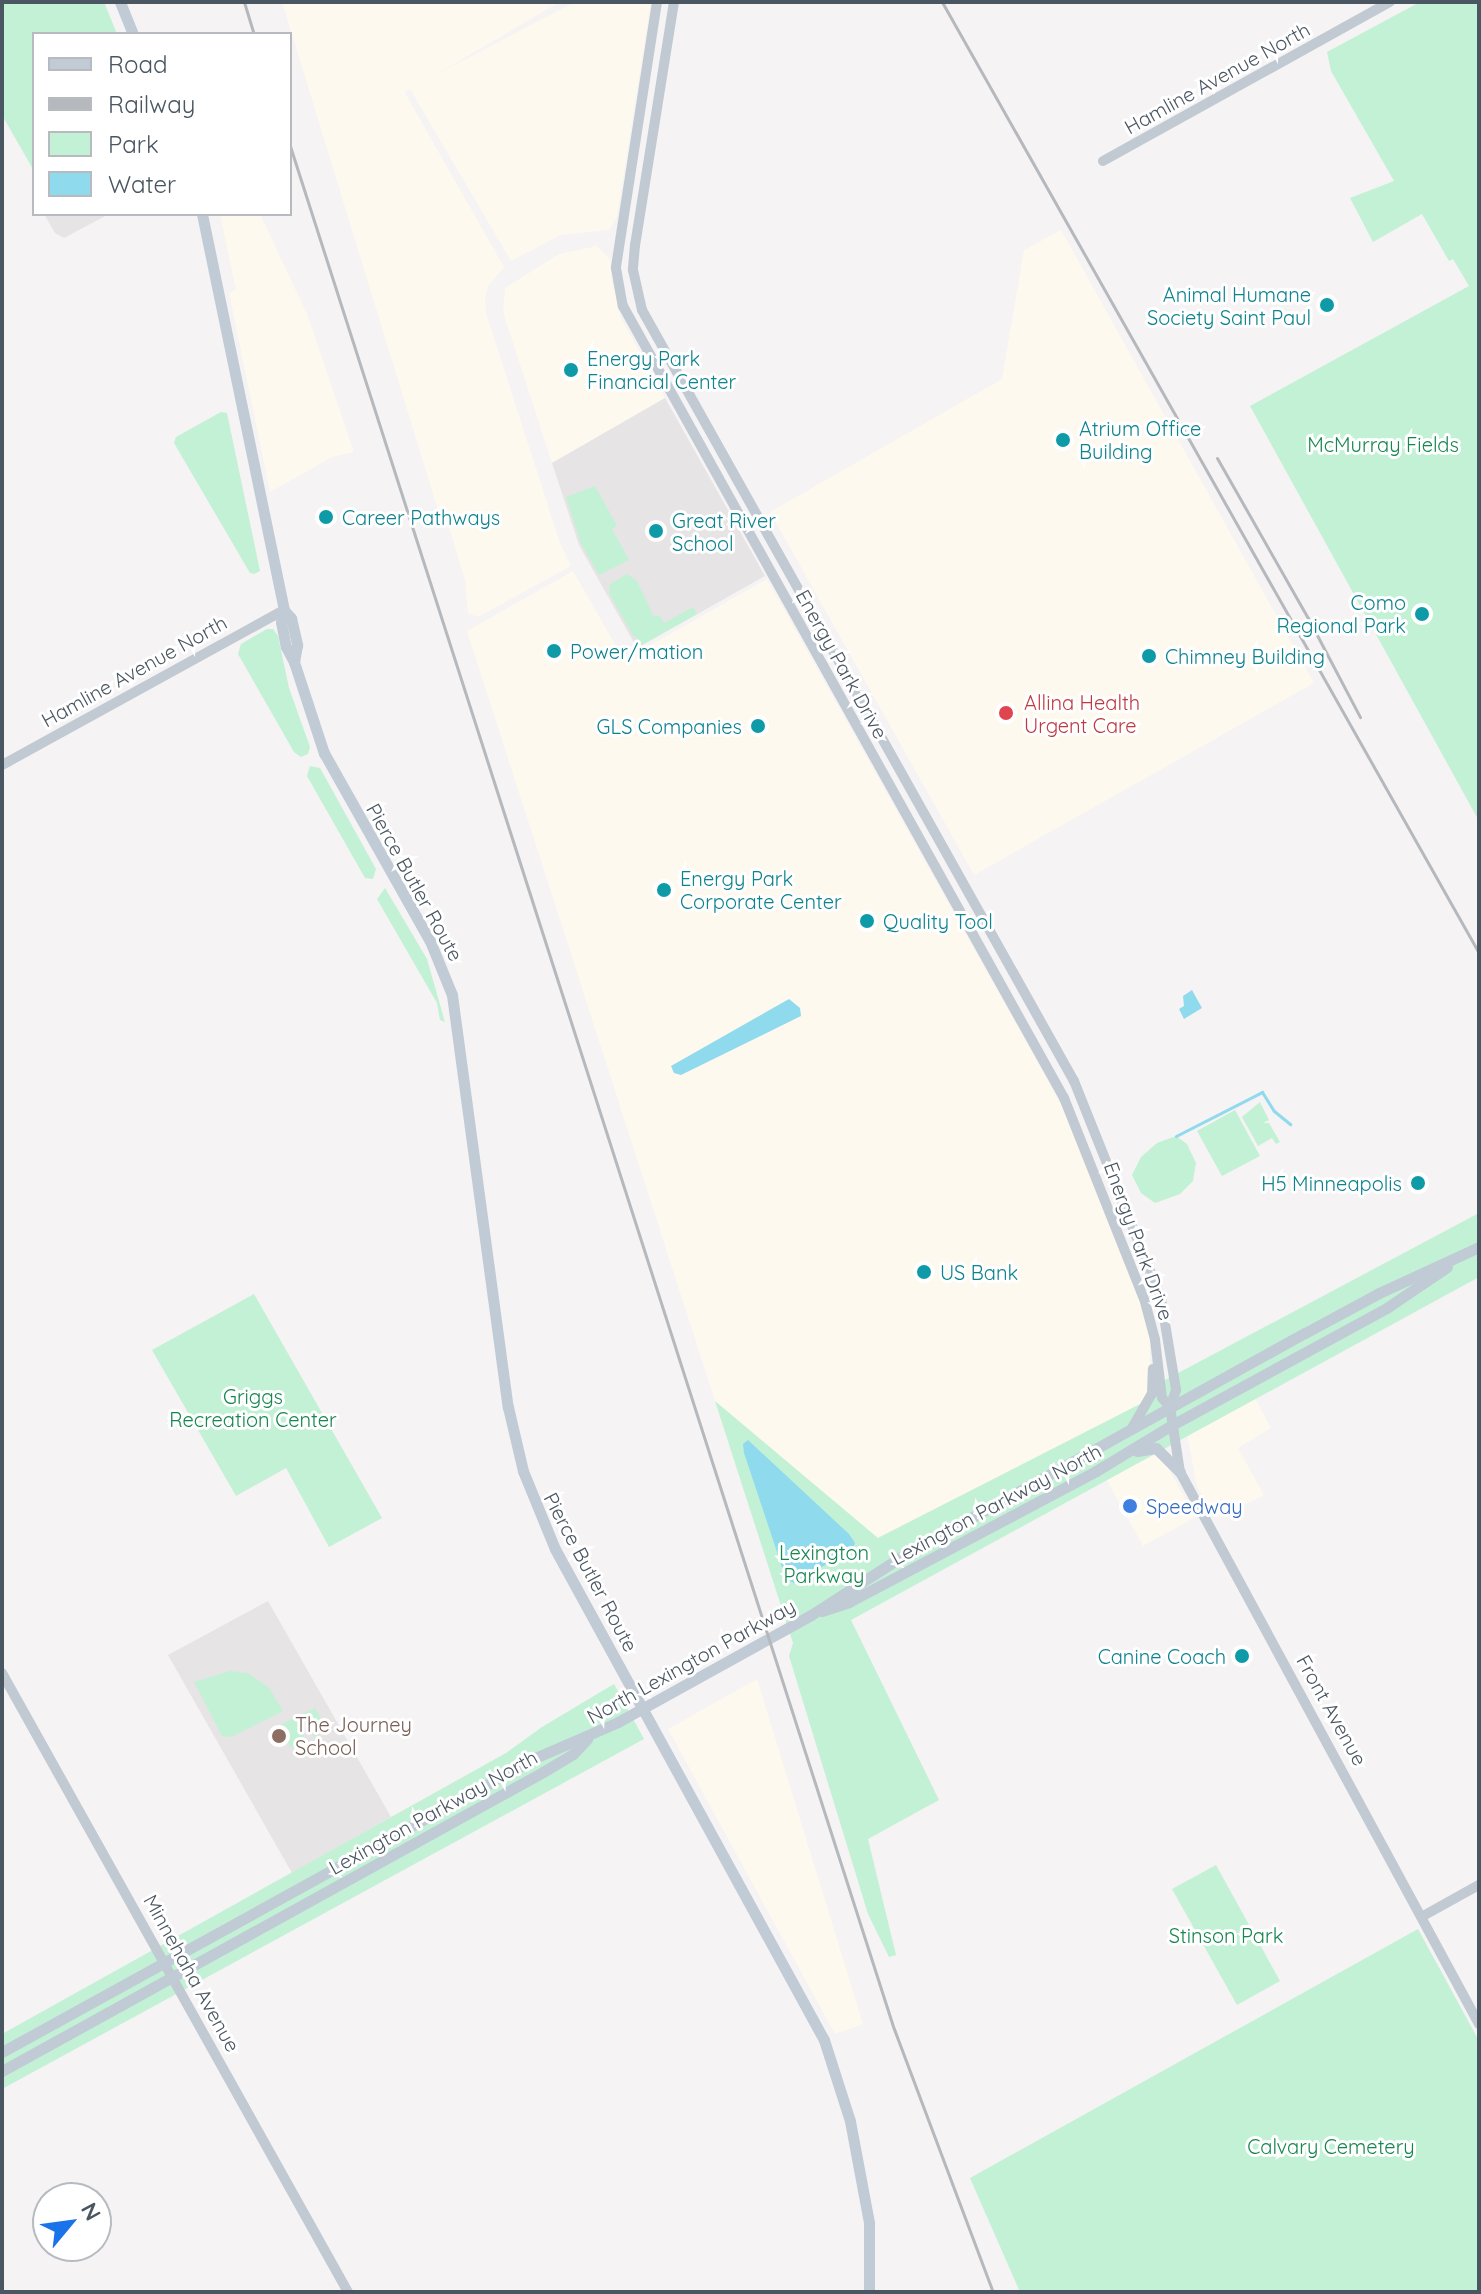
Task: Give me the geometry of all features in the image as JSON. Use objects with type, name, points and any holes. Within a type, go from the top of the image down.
[{"type":"main road","points":[[120,2],[132,32]]},
{"type":"main road","name":"Pierce Butler Route","points":[[202,216],[284,610],[282,627],[324,753],[430,941],[452,995],[512,1429],[531,1494],[555,1549],[824,2040],[850,2121],[869,2223],[869,2292]]},
{"type":"main road","name":"Lexington Parkway North","points":[[811,1615],[904,1555],[1130,1429],[1379,1293],[1479,1247]]},
{"type":"main road","name":"Lexington Parkway North","points":[[811,1615],[874,1589],[1125,1454],[1388,1307],[1460,1257]]},
{"type":"main road","points":[[1125,1454],[1156,1448],[1180,1472]]},
{"type":"main road","name":"North Lexington Parkway","points":[[588,1738],[811,1615]]},
{"type":"main road","name":"Lexington Parkway North","points":[[2,2052],[535,1758],[567,1743],[588,1738]]},
{"type":"main road","name":"Lexington Parkway North","points":[[2,2071],[543,1772],[573,1754],[588,1738]]},
{"type":"street","name":"Energy Park Drive","points":[[657,2],[616,268],[623,306],[1064,1098],[1145,1302],[1156,1348],[1162,1398],[1170,1407],[1176,1390],[1161,1299],[1074,1081],[642,310],[633,270],[635,245],[674,2]]},
{"type":"street","name":"Hamline Avenue North","points":[[1103,161],[1390,2]]},
{"type":"street","name":"Hamline Avenue North","points":[[2,765],[284,610]]},
{"type":"street","points":[[1130,1429],[1152,1394],[1156,1348]]},
{"type":"street","name":"Front Avenue","points":[[1170,1407],[1180,1472],[1479,2024]]},
{"type":"street","name":"Minnehaha Avenue","points":[[2,1673],[166,1961],[348,2292]]},
{"type":"street","points":[[1423,1916],[1479,1885]]},
{"type":"shaded area","points":[[282,2],[560,2],[435,75],[575,2],[651,2],[617,217],[609,230],[561,235],[511,261],[410,89],[405,93],[504,267],[489,285],[485,297],[486,313],[560,543],[571,566],[478,617],[468,613],[465,580],[447,521],[441,520]]},
{"type":"shaded area","points":[[45,216],[105,216],[64,238],[55,233]]},
{"type":"shaded area","points":[[220,216],[261,216],[307,314],[354,452],[332,457],[270,492],[229,293],[236,290]]},
{"type":"shaded area","points":[[1061,230],[1314,683],[974,875],[770,512],[1002,379],[1024,250]]},
{"type":"shaded area","points":[[597,246],[611,260],[611,277],[621,318],[665,398],[552,463],[503,312],[505,288],[559,254]]},
{"type":"shaded area","points":[[665,398],[765,576],[637,648],[579,545],[552,463]]},
{"type":"shaded area","points":[[573,571],[624,660],[767,579],[1062,1106],[1144,1310],[1150,1341],[1150,1388],[1146,1401],[877,1538],[715,1401],[467,631]]},
{"type":"shaded area","points":[[1250,1389],[1271,1428],[1238,1448],[1264,1495],[1219,1518],[1214,1516],[1197,1487],[1186,1429]]},
{"type":"shaded area","points":[[1144,1453],[1162,1457],[1196,1517],[1143,1546],[1102,1471]]},
{"type":"shaded area","name":"The Journey School","points":[[268,1601],[391,1817],[292,1873],[168,1655]]},
{"type":"shaded area","points":[[757,1679],[863,2024],[835,2034],[668,1729]]},
{"type":"green space","points":[[104,2],[116,32],[32,32],[32,168],[2,115],[2,3]]},
{"type":"green space","name":"Como Regional Park","points":[[1420,2],[1479,2],[1479,821],[1250,406],[1469,286],[1453,259],[1449,261],[1422,214],[1373,242],[1350,198],[1394,181],[1331,71],[1327,52]]},
{"type":"green space","points":[[221,412],[227,413],[260,571],[254,574],[250,573],[174,443],[176,437]]},
{"type":"green space","points":[[595,486],[617,526],[612,529],[629,560],[599,575],[581,544],[566,497]]},
{"type":"green space","points":[[627,574],[637,581],[654,617],[659,615],[664,623],[693,607],[697,614],[642,645],[632,634],[609,593],[610,584]]},
{"type":"green space","points":[[267,629],[273,629],[278,636],[289,688],[310,747],[308,754],[301,757],[294,752],[238,654],[241,644]]},
{"type":"green space","points":[[310,766],[320,768],[376,869],[373,879],[365,878],[307,776]]},
{"type":"green space","points":[[385,888],[427,959],[445,1022],[440,1020],[437,1003],[377,899]]},
{"type":"green space","points":[[1260,1102],[1269,1120],[1263,1123],[1269,1123],[1280,1142],[1276,1144],[1272,1138],[1258,1146],[1242,1117]]},
{"type":"green space","points":[[1235,1110],[1260,1156],[1222,1176],[1197,1131]]},
{"type":"green space","points":[[1176,1136],[1187,1144],[1196,1163],[1193,1181],[1180,1194],[1155,1203],[1141,1193],[1132,1175],[1141,1157],[1157,1143]]},
{"type":"green space","name":"Lexington Parkway","points":[[1479,1213],[1479,1277],[851,1620],[939,1800],[868,1839],[896,1955],[889,1957],[868,1914],[789,1656],[793,1643],[715,1401],[878,1538],[1146,1401],[1150,1388]]},
{"type":"green space","name":"Griggs Recreation Center","points":[[254,1294],[382,1518],[329,1547],[286,1468],[236,1496],[152,1350]]},
{"type":"green space","points":[[230,1671],[248,1673],[269,1688],[283,1711],[231,1737],[222,1736],[194,1682]]},
{"type":"green space","points":[[614,1684],[644,1739],[2,2089],[2,2034],[506,1753],[542,1727]]},
{"type":"green space","points":[[315,1708],[327,1730],[314,1737],[302,1714]]},
{"type":"green space","points":[[294,1718],[306,1740],[291,1748],[279,1726]]},
{"type":"green space","name":"Stinson Park","points":[[1216,1865],[1280,1981],[1237,2005],[1172,1889]]},
{"type":"green space","name":"Calvary Cemetery","points":[[1418,1929],[1479,2041],[1479,2292],[1020,2292],[970,2178]]},
{"type":"water","points":[[1192,990],[1202,1008],[1184,1019],[1179,1009],[1184,1006],[1183,996]]},
{"type":"water","points":[[789,999],[800,1008],[801,1016],[681,1075],[674,1073],[671,1066]]},
{"type":"water","points":[[748,1440],[849,1534],[855,1543],[853,1549],[794,1583],[786,1579],[744,1453],[743,1444]]},
{"type":"waterway","points":[[1176,1136],[1262,1092],[1274,1111],[1290,1124]]},
{"type":"railway","points":[[244,2],[253,32]]},
{"type":"railway","points":[[942,2],[1479,953]]},
{"type":"railway","points":[[292,152],[894,2029],[993,2292]]},
{"type":"railway","points":[[1217,458],[1360,717]]},
{"type":"place","name":"Animal Humane Society Saint Paul","points":[[1327,305]]},
{"type":"place","name":"Energy Park Financial Center","points":[[571,370]]},
{"type":"place","name":"Atrium Office Building","points":[[1063,440]]},
{"type":"place","name":"Career Pathways","points":[[326,517]]},
{"type":"place","name":"Great River School","points":[[656,531]]},
{"type":"place","name":"Como Regional Park","points":[[1422,614]]},
{"type":"place","name":"Power/mation","points":[[554,651]]},
{"type":"place","name":"Chimney Building","points":[[1149,656]]},
{"type":"place","name":"Allina Health Urgent Care","points":[[1006,713]]},
{"type":"place","name":"GLS Companies","points":[[758,726]]},
{"type":"place","name":"Energy Park Corporate Center","points":[[664,890]]},
{"type":"place","name":"Quality Tool","points":[[867,921]]},
{"type":"place","name":"H5 Minneapolis","points":[[1418,1183]]},
{"type":"place","name":"US Bank","points":[[924,1272]]},
{"type":"place","name":"Speedway","points":[[1130,1506]]},
{"type":"place","name":"Canine Coach","points":[[1242,1656]]},
{"type":"place","name":"The Journey School","points":[[279,1736]]},
{"type":"park label","name":"McMurray Fields","points":[[1383,444]]}]
